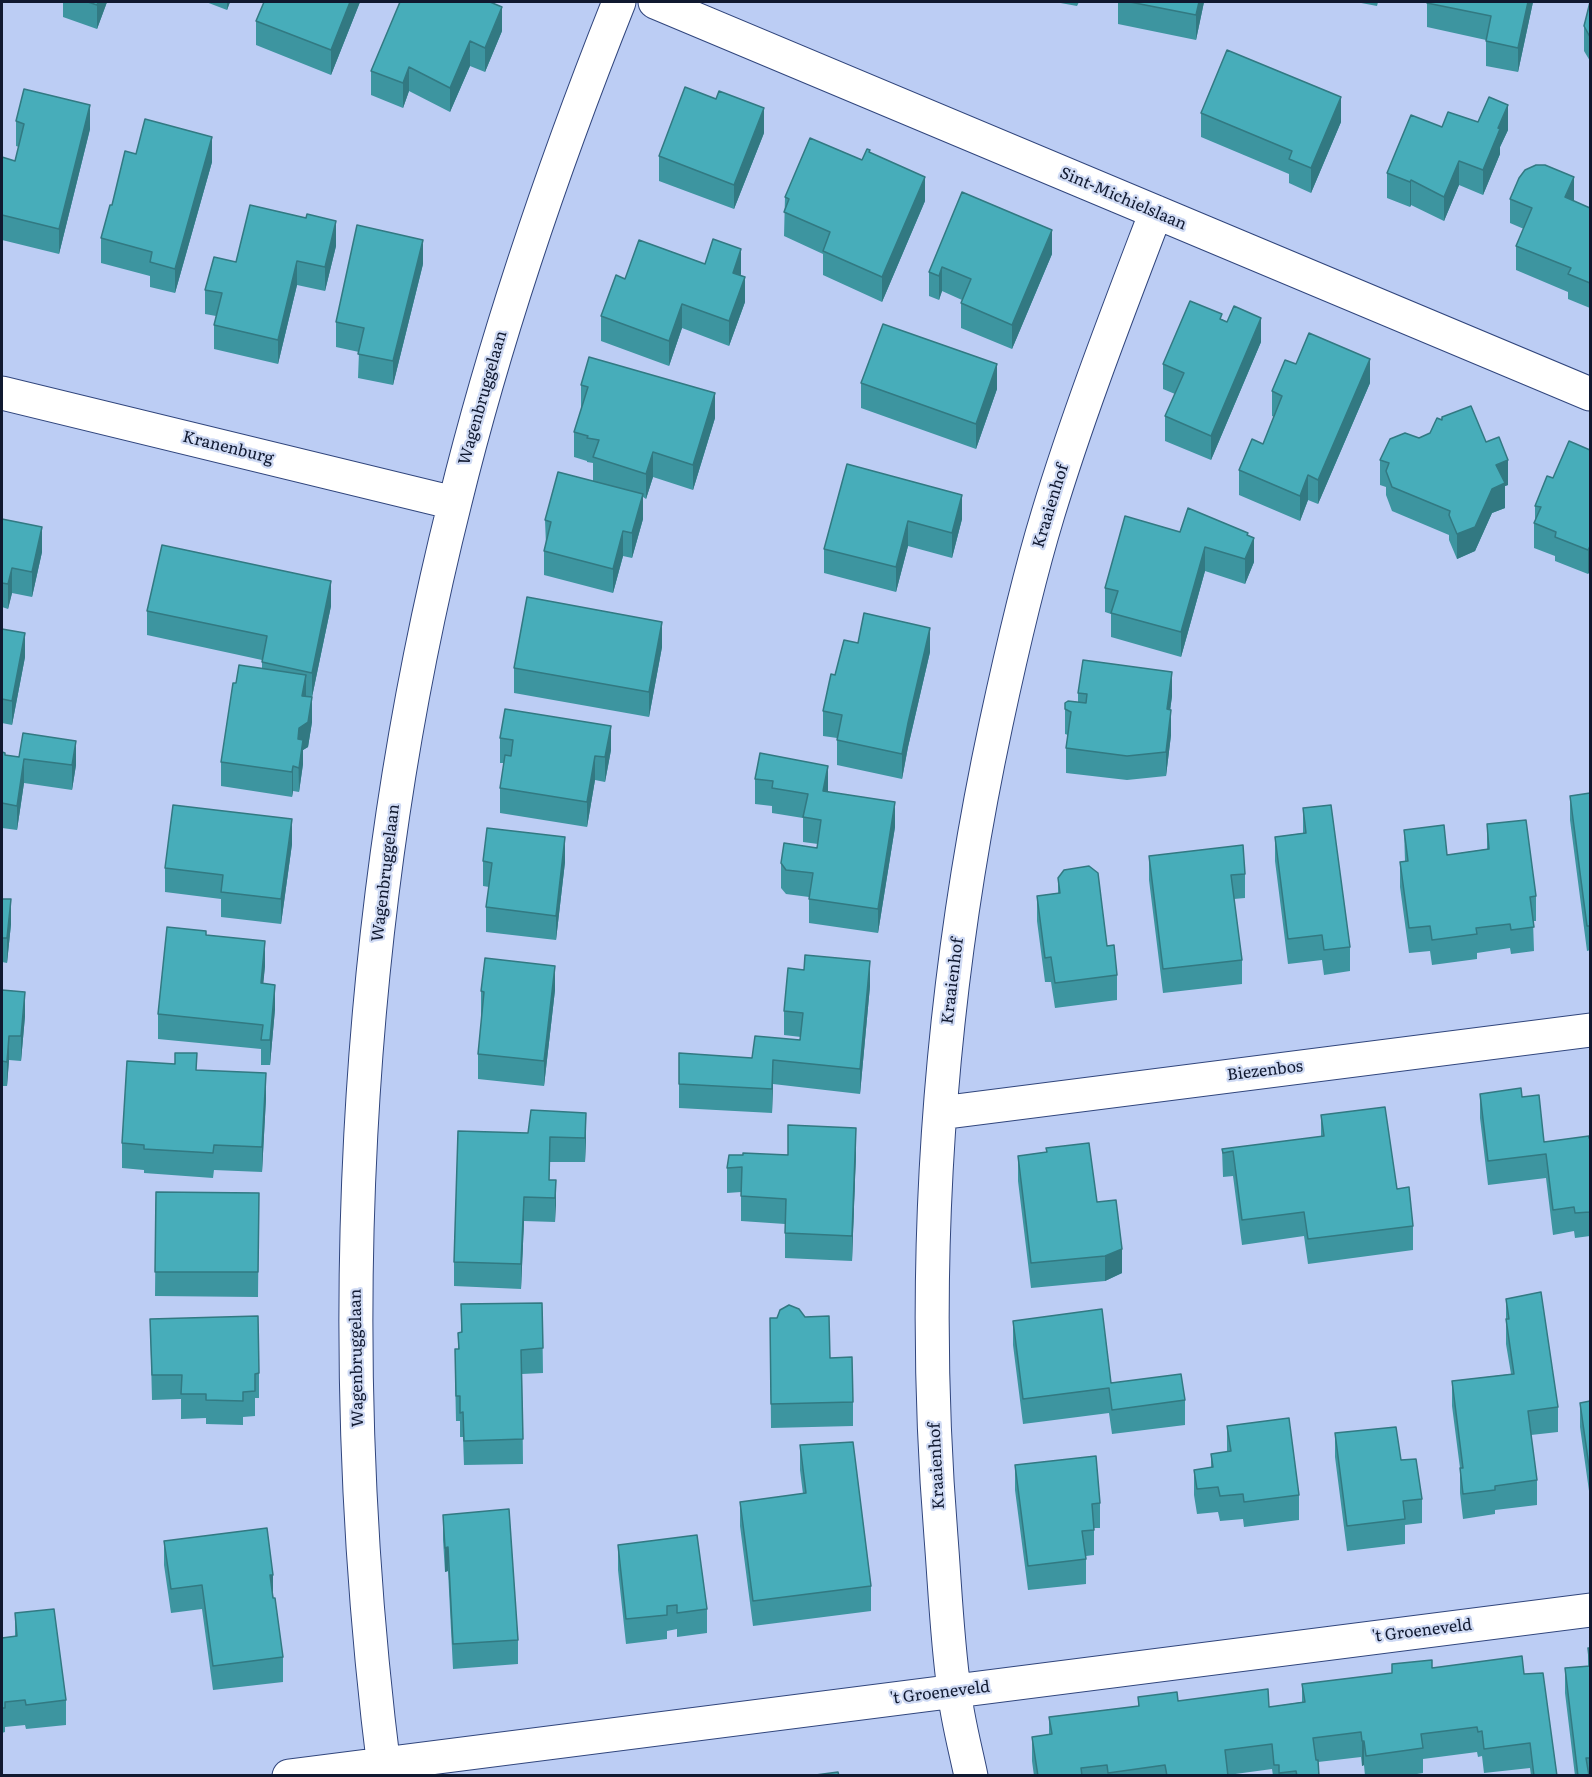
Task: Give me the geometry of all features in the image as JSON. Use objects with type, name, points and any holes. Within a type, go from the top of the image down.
[{"type":"street","name":"Wagenbruggelaan","points":[[384,1770],[372,1667],[366,1588],[357,1403],[356,1283],[364,1083],[381,906],[402,761],[426,630],[454,503],[491,366],[533,232],[557,162],[619,2]]},
{"type":"street","name":"Sint-Michielslaan","points":[[655,2],[1590,394]]},
{"type":"street","name":"Kraaienhof","points":[[971,1776],[954,1691],[936,1473],[933,1395],[933,1264],[940,1113],[950,1004],[964,897],[984,780],[1030,576],[1092,380],[1156,212]]},
{"type":"street","name":"Kranenburg","points":[[2,393],[454,503]]},
{"type":"street","name":"Biezenbos","points":[[940,1113],[1590,1030]]},
{"type":"street","name":"'t Groeneveld","points":[[290,1776],[384,1770],[954,1691],[1590,1610]]},
{"type":"building","points":[[264,2],[350,2],[331,50],[256,21]]},
{"type":"building","points":[[400,2],[490,2],[502,7],[485,48],[470,41],[450,88],[409,67],[403,83],[371,71]]},
{"type":"building","points":[[1130,2],[1199,2],[1196,15]]},
{"type":"building","points":[[1427,2],[1528,2],[1518,48],[1486,41],[1491,16]]},
{"type":"building","points":[[1590,2],[1590,37],[1584,26]]},
{"type":"building","points":[[1227,50],[1341,97],[1311,168],[1289,159],[1292,151],[1201,113]]},
{"type":"building","points":[[685,87],[716,99],[719,91],[764,108],[734,185],[659,156]]},
{"type":"building","points":[[24,89],[90,105],[59,229],[2,215],[2,157],[15,161],[24,124],[16,121]]},
{"type":"building","points":[[1489,97],[1508,105],[1483,170],[1459,161],[1444,197],[1411,180],[1410,182],[1387,173],[1411,115],[1442,127],[1448,112],[1478,122]]},
{"type":"building","points":[[145,119],[212,137],[175,269],[150,262],[152,252],[101,238],[110,205],[112,205],[125,151],[136,154]]},
{"type":"building","points":[[810,138],[862,160],[867,149],[870,150],[869,152],[925,177],[882,277],[823,251],[830,232],[784,212],[789,199],[785,197]]},
{"type":"building","points":[[1536,165],[1545,165],[1574,177],[1565,197],[1590,208],[1590,283],[1568,274],[1571,268],[1516,246],[1532,208],[1510,199],[1525,170]]},
{"type":"building","points":[[962,192],[1052,230],[1012,325],[961,303],[971,279],[942,267],[939,276],[929,272]]},
{"type":"building","points":[[250,205],[306,218],[307,214],[336,221],[325,267],[297,261],[278,340],[214,325],[222,293],[205,290],[214,257],[236,262]]},
{"type":"building","points":[[357,225],[423,240],[393,361],[358,354],[364,328],[336,322]]},
{"type":"building","points":[[713,239],[741,249],[733,273],[745,277],[729,321],[682,304],[669,341],[601,316],[616,275],[625,279],[639,240],[705,264]]},
{"type":"building","points":[[1190,301],[1222,314],[1220,319],[1227,322],[1234,306],[1261,318],[1211,436],[1165,416],[1184,373],[1163,364]]},
{"type":"building","points":[[883,324],[997,364],[976,424],[861,383]]},
{"type":"building","points":[[1309,333],[1370,359],[1318,480],[1308,475],[1300,496],[1239,470],[1252,439],[1263,444],[1282,396],[1272,391],[1285,360],[1296,364]]},
{"type":"building","points":[[589,357],[715,393],[693,465],[653,452],[646,474],[593,457],[599,440],[574,432],[588,387],[581,385]]},
{"type":"building","points":[[1471,406],[1486,442],[1499,437],[1508,460],[1496,465],[1505,483],[1492,489],[1475,527],[1457,534],[1449,515],[1450,511],[1392,487],[1386,471],[1389,463],[1380,460],[1390,439],[1405,433],[1419,438],[1430,433],[1437,418],[1442,420],[1442,417]]},
{"type":"building","points":[[1569,441],[1590,450],[1590,546],[1588,550],[1555,537],[1556,532],[1534,523],[1541,507],[1535,506],[1547,476],[1553,478]]},
{"type":"building","points":[[847,464],[962,495],[952,533],[908,521],[896,567],[824,549]]},
{"type":"building","points":[[558,472],[643,494],[632,533],[623,531],[613,569],[544,551],[551,522],[545,520]]},
{"type":"building","points":[[1188,508],[1248,533],[1247,535],[1254,538],[1245,559],[1205,547],[1181,632],[1111,613],[1118,591],[1105,588],[1125,516],[1180,532]]},
{"type":"building","points":[[2,519],[42,527],[32,572],[12,568],[8,584],[2,583]]},
{"type":"building","points":[[162,545],[331,581],[312,673],[262,662],[267,636],[147,611]]},
{"type":"building","points":[[527,597],[662,622],[649,692],[514,668]]},
{"type":"building","points":[[864,613],[930,628],[902,754],[837,740],[842,715],[823,711],[831,674],[835,675],[844,640],[858,643]]},
{"type":"building","points":[[2,629],[25,633],[12,701],[2,699]]},
{"type":"building","points":[[1083,660],[1172,672],[1167,709],[1171,710],[1166,752],[1127,756],[1066,748],[1071,712],[1065,709],[1065,703],[1068,701],[1086,703],[1087,694],[1078,693]]},
{"type":"building","points":[[239,665],[306,675],[302,696],[312,697],[308,722],[299,728],[298,739],[303,740],[299,768],[293,766],[292,772],[221,762],[233,683],[236,683]]},
{"type":"building","points":[[505,709],[611,726],[605,757],[595,756],[587,802],[500,788],[505,755],[511,756],[513,740],[500,738]]},
{"type":"building","points":[[23,733],[76,741],[72,765],[24,759],[17,806],[2,803],[2,752],[5,755],[19,757]]},
{"type":"building","points":[[760,753],[828,766],[823,791],[895,802],[878,909],[809,899],[813,873],[786,870],[781,863],[784,843],[817,848],[821,820],[803,817],[808,794],[772,788],[773,781],[755,779]]},
{"type":"building","points":[[1590,793],[1590,926],[1587,926],[1570,796]]},
{"type":"building","points":[[173,805],[292,819],[281,899],[221,892],[223,875],[165,868]]},
{"type":"building","points":[[1331,805],[1350,947],[1324,950],[1322,935],[1288,939],[1275,837],[1306,833],[1303,808]]},
{"type":"building","points":[[1526,820],[1536,896],[1530,897],[1534,927],[1511,930],[1510,924],[1476,928],[1477,934],[1432,940],[1430,926],[1409,928],[1400,862],[1408,861],[1404,830],[1444,825],[1447,855],[1489,849],[1487,824]]},
{"type":"building","points":[[487,828],[565,837],[556,916],[486,907],[492,863],[483,861]]},
{"type":"building","points":[[1243,845],[1245,874],[1231,875],[1242,960],[1163,969],[1149,856]]},
{"type":"building","points":[[1089,866],[1098,873],[1107,946],[1114,945],[1117,975],[1055,983],[1051,957],[1045,958],[1037,896],[1060,893],[1058,878],[1064,870]]},
{"type":"building","points":[[2,899],[11,899],[7,938],[2,938]]},
{"type":"building","points":[[167,927],[206,931],[206,935],[265,941],[261,983],[275,985],[270,1040],[261,1040],[263,1025],[158,1014]]},
{"type":"building","points":[[805,955],[870,961],[860,1069],[773,1060],[772,1089],[679,1084],[679,1053],[752,1058],[755,1036],[800,1040],[803,1013],[784,1011],[788,968],[804,970]]},
{"type":"building","points":[[485,958],[555,966],[544,1061],[478,1054]]},
{"type":"building","points":[[2,990],[25,992],[21,1036],[9,1036],[7,1062],[2,1061]]},
{"type":"building","points":[[175,1053],[197,1053],[196,1070],[266,1073],[262,1147],[214,1145],[213,1153],[144,1149],[144,1145],[122,1143],[127,1061],[175,1064]]},
{"type":"building","points":[[1521,1088],[1522,1097],[1539,1095],[1544,1142],[1589,1136],[1590,1212],[1575,1213],[1574,1207],[1553,1210],[1546,1154],[1488,1161],[1480,1094]]},
{"type":"building","points":[[1385,1107],[1397,1189],[1409,1187],[1413,1226],[1308,1239],[1304,1212],[1242,1220],[1233,1151],[1223,1153],[1222,1149],[1324,1136],[1321,1115]]},
{"type":"building","points":[[531,1110],[586,1113],[585,1138],[550,1137],[549,1180],[556,1180],[555,1198],[524,1197],[521,1264],[454,1262],[458,1131],[528,1133]]},
{"type":"building","points":[[788,1125],[856,1128],[852,1236],[785,1233],[786,1199],[741,1196],[742,1167],[727,1168],[729,1155],[743,1155],[743,1153],[788,1155]]},
{"type":"building","points":[[1089,1143],[1097,1202],[1116,1200],[1122,1249],[1105,1256],[1031,1263],[1018,1156],[1047,1152],[1046,1148]]},
{"type":"building","points":[[156,1192],[259,1193],[258,1272],[155,1272]]},
{"type":"building","points":[[1541,1292],[1558,1407],[1528,1411],[1537,1480],[1495,1486],[1495,1490],[1463,1494],[1460,1468],[1463,1468],[1452,1381],[1514,1374],[1506,1319],[1509,1319],[1506,1299]]},
{"type":"building","points":[[542,1303],[543,1348],[521,1350],[523,1439],[464,1441],[463,1412],[460,1413],[460,1396],[456,1396],[455,1349],[459,1349],[458,1333],[462,1332],[461,1304]]},
{"type":"building","points":[[789,1305],[799,1309],[805,1317],[829,1316],[830,1358],[852,1357],[853,1402],[771,1404],[770,1318],[777,1318],[780,1310]]},
{"type":"building","points":[[1102,1309],[1111,1383],[1181,1374],[1185,1400],[1112,1410],[1109,1388],[1023,1399],[1013,1321]]},
{"type":"building","points":[[258,1316],[259,1373],[255,1374],[255,1391],[243,1392],[243,1401],[206,1400],[206,1394],[181,1394],[182,1375],[152,1375],[150,1319]]},
{"type":"building","points":[[1590,1401],[1590,1473],[1580,1403]]},
{"type":"building","points":[[1289,1418],[1299,1495],[1244,1502],[1243,1494],[1220,1496],[1218,1487],[1197,1489],[1194,1470],[1213,1467],[1211,1454],[1231,1451],[1227,1426]]},
{"type":"building","points":[[1396,1427],[1401,1460],[1416,1459],[1422,1499],[1403,1501],[1405,1519],[1347,1526],[1335,1433]]},
{"type":"building","points":[[853,1442],[871,1586],[753,1601],[740,1502],[806,1493],[800,1445]]},
{"type":"building","points":[[1096,1456],[1100,1503],[1092,1504],[1094,1530],[1082,1531],[1086,1559],[1028,1566],[1015,1465]]},
{"type":"building","points":[[509,1509],[518,1640],[453,1644],[448,1547],[445,1548],[443,1515]]},
{"type":"building","points":[[267,1528],[273,1575],[270,1575],[283,1657],[213,1666],[202,1585],[171,1589],[164,1541]]},
{"type":"building","points":[[697,1535],[707,1609],[677,1613],[677,1605],[667,1606],[667,1615],[626,1619],[618,1545]]},
{"type":"building","points":[[54,1609],[66,1700],[26,1705],[25,1700],[5,1702],[5,1708],[2,1708],[2,1638],[17,1636],[15,1613]]},
{"type":"building","points":[[1522,1656],[1524,1674],[1543,1673],[1557,1776],[1534,1776],[1530,1743],[1484,1749],[1482,1731],[1478,1732],[1477,1727],[1421,1734],[1423,1748],[1366,1756],[1361,1732],[1313,1738],[1319,1776],[1297,1776],[1296,1771],[1279,1773],[1279,1765],[1274,1765],[1272,1744],[1225,1750],[1228,1776],[1167,1776],[1165,1765],[1108,1773],[1107,1765],[1081,1768],[1082,1776],[1038,1776],[1032,1737],[1052,1734],[1049,1717],[1139,1706],[1138,1697],[1177,1692],[1178,1701],[1268,1689],[1269,1707],[1305,1702],[1302,1684],[1392,1673],[1392,1664],[1432,1660],[1432,1668]]},
{"type":"building","points":[[1590,1666],[1590,1758],[1586,1758],[1589,1776],[1578,1776],[1565,1668]]},
{"type":"building","points":[[838,1772],[839,1776],[808,1776]]}]
